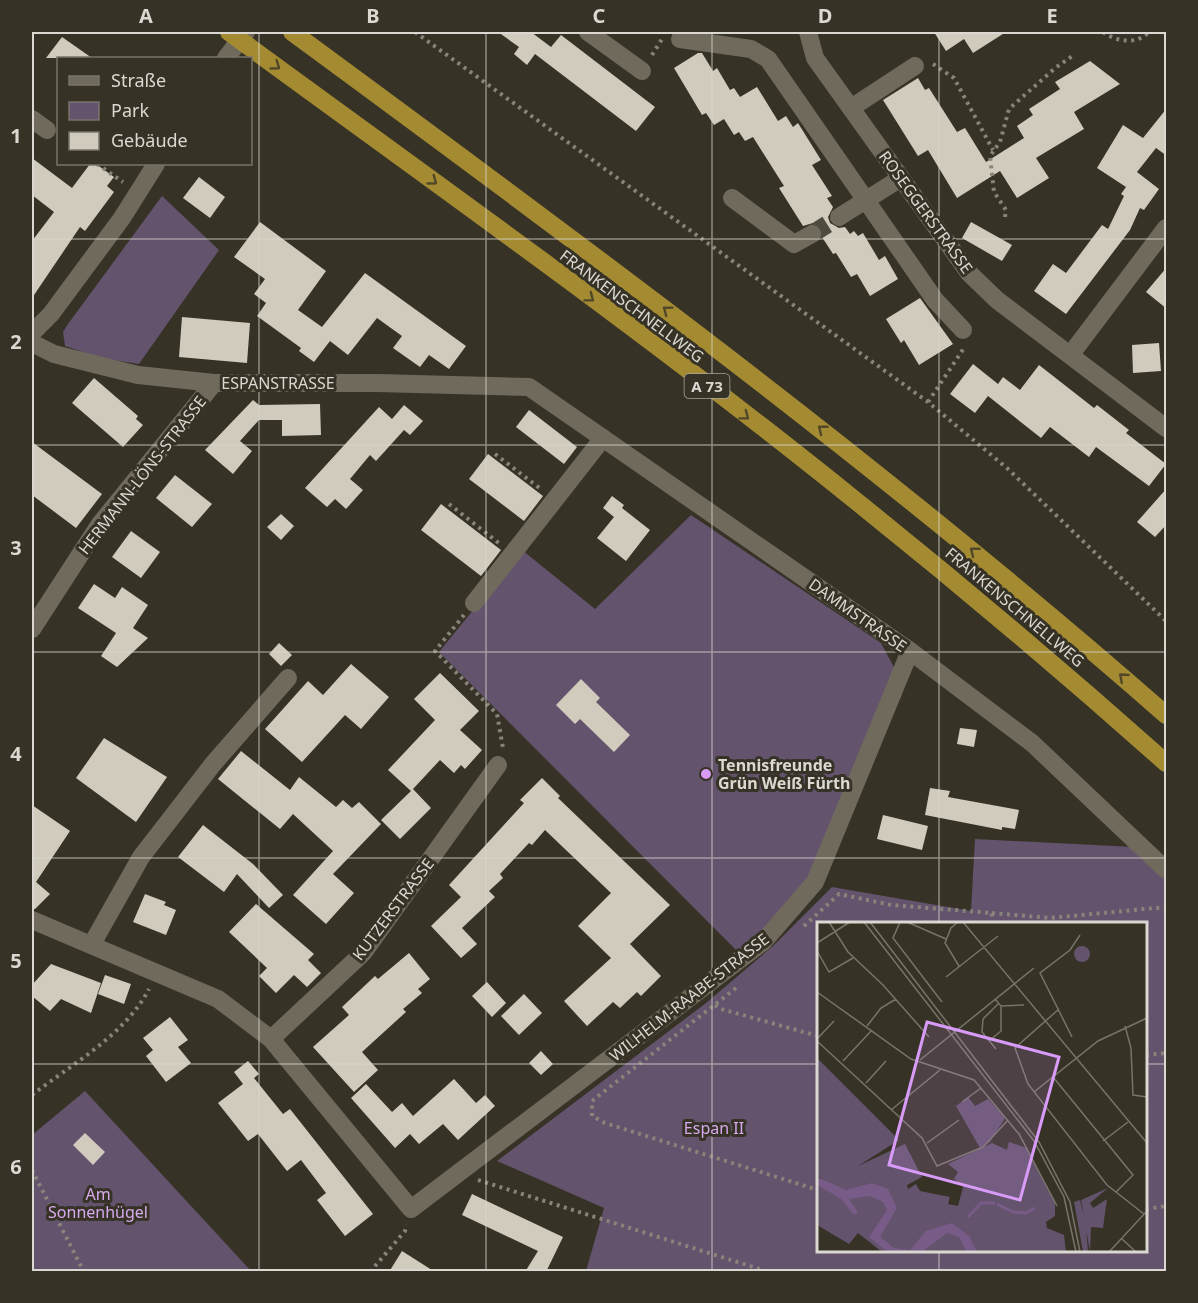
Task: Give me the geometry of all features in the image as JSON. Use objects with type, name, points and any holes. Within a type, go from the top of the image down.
[{"type":"highway","name":"FRANKENSCHNELLWEG","points":[[229,32],[497,228],[854,499],[1006,623],[1167,763]]},
{"type":"highway","name":"FRANKENSCHNELLWEG","points":[[292,32],[566,234],[859,458],[1036,602],[1167,716]]},
{"type":"street","points":[[227,57],[246,32]]},
{"type":"street","points":[[588,32],[642,71]]},
{"type":"street","name":"ROSEGGERSTRASSE","points":[[808,32],[815,58],[969,273],[997,300],[1167,428]]},
{"type":"street","points":[[674,35],[751,49],[768,59],[935,300],[967,335]]},
{"type":"street","points":[[850,108],[915,66]]},
{"type":"street","points":[[32,333],[51,314],[139,192],[155,165]]},
{"type":"street","points":[[839,217],[901,178]]},
{"type":"street","points":[[732,198],[794,244],[812,234]]},
{"type":"street","points":[[1071,354],[1167,228]]},
{"type":"street","name":"ESPANSTRASSE","points":[[32,343],[54,354],[138,375],[214,383],[377,383],[529,387]]},
{"type":"street","name":"HERMANN-LÖNS-STRASSE","points":[[32,629],[100,524],[214,383]]},
{"type":"street","name":"DAMMSTRASSE","points":[[529,387],[910,651],[1032,743],[1167,870]]},
{"type":"street","points":[[474,603],[603,438]]},
{"type":"street","name":"WILHELM-RAABE-STRASSE","points":[[411,1209],[698,993],[762,942],[815,882],[910,651]]},
{"type":"street","points":[[92,944],[141,857],[213,764],[288,678]]},
{"type":"street","name":"KUTZERSTRASSE","points":[[271,1039],[363,953],[498,765]]},
{"type":"street","points":[[32,920],[218,999],[271,1039],[411,1209]]},
{"type":"path","points":[[415,32],[928,402],[1008,469],[1167,621]]},
{"type":"path","points":[[1103,32],[1126,42],[1145,36],[1149,32]]},
{"type":"path","points":[[642,71],[674,35]]},
{"type":"path","points":[[1005,217],[1006,210],[994,192],[994,175],[990,156],[999,142],[1009,109],[1054,69],[1075,54]]},
{"type":"path","points":[[915,66],[926,60],[954,78],[993,150]]},
{"type":"path","points":[[98,165],[139,192]]},
{"type":"path","points":[[928,402],[967,335]]},
{"type":"path","points":[[495,454],[555,500]]},
{"type":"path","points":[[449,504],[513,554]]},
{"type":"path","points":[[474,603],[435,651],[497,714],[504,760],[498,765]]},
{"type":"path","points":[[795,934],[839,894],[891,905],[1050,918],[1167,907]]},
{"type":"path","points":[[991,922],[992,913]]},
{"type":"path","points":[[743,982],[716,1006],[592,1101],[592,1116],[605,1123],[817,1189]]},
{"type":"path","points":[[698,993],[716,1006],[817,1035]]},
{"type":"path","points":[[32,1095],[126,1022],[140,1006]]},
{"type":"path","points":[[1147,1055],[1167,1053]]},
{"type":"path","points":[[32,1170],[84,1272]]},
{"type":"path","points":[[457,1173],[769,1272]]},
{"type":"path","points":[[1147,1209],[1167,1206]]},
{"type":"path","points":[[370,1272],[405,1231],[411,1209]]},
{"type":"green space","points":[[162,196],[219,250],[139,364],[101,358],[65,346],[63,332],[68,324]]},
{"type":"green space","name":"Tennisfreunde Grün Weiß Fürth","points":[[691,515],[881,643],[896,671],[809,878],[761,936],[738,952],[439,652],[522,550],[595,609]]},
{"type":"green space","name":"Espan II","points":[[975,839],[1134,847],[1166,880],[1166,1271],[586,1271],[604,1208],[497,1161],[706,1003],[773,946],[832,887],[971,911]]},
{"type":"green space","name":"Am Sonnenhügel","points":[[85,1091],[251,1271],[32,1272],[32,1135]]},
{"type":"building","points":[[498,32],[531,32],[551,47],[561,35],[655,107],[636,131],[535,54],[527,65],[514,54],[519,47]]},
{"type":"building","points":[[934,32],[1006,32],[973,53],[964,39],[946,51]]},
{"type":"building","points":[[62,37],[91,57],[57,57],[46,58]]},
{"type":"building","points":[[698,53],[702,53],[713,71],[717,68],[730,90],[734,88],[740,97],[757,87],[778,121],[786,116],[793,127],[798,123],[821,160],[812,165],[832,196],[827,198],[833,207],[828,217],[830,223],[839,228],[845,227],[850,234],[854,231],[858,236],[863,233],[879,260],[885,256],[898,279],[870,296],[857,274],[851,277],[836,253],[833,254],[822,237],[821,228],[813,223],[803,226],[779,188],[784,186],[753,137],[745,141],[739,132],[734,135],[724,119],[714,125],[706,113],[702,115],[674,68]]},
{"type":"building","points":[[1090,61],[1120,84],[1074,112],[1084,129],[1036,158],[1049,178],[1017,198],[1000,171],[957,198],[928,150],[918,156],[883,100],[918,78],[925,90],[929,88],[957,132],[965,128],[986,162],[1024,138],[1017,126],[1033,115],[1029,109],[1060,89],[1055,82]]},
{"type":"building","points":[[1167,108],[1167,156],[1156,148],[1137,172],[1159,189],[1144,210],[1140,208],[1130,230],[1066,314],[1034,291],[1053,264],[1066,273],[1102,225],[1108,229],[1124,196],[1121,194],[1126,187],[1097,168],[1123,125],[1143,138]]},
{"type":"building","points":[[32,158],[72,188],[89,165],[97,165],[114,177],[107,186],[114,192],[85,231],[80,227],[32,298],[32,241],[54,212],[32,195]]},
{"type":"building","points":[[199,177],[225,197],[210,218],[183,198]]},
{"type":"building","points":[[260,222],[326,271],[298,310],[322,327],[365,273],[466,346],[449,369],[429,355],[420,367],[393,348],[402,336],[377,318],[348,355],[330,341],[314,362],[299,351],[301,348],[257,316],[266,303],[254,294],[265,279],[234,257]]},
{"type":"building","points":[[971,222],[1012,245],[1002,261],[962,238]]},
{"type":"building","points":[[1167,267],[1167,309],[1146,292]]},
{"type":"building","points":[[920,298],[953,344],[919,365],[904,340],[901,343],[886,319]]},
{"type":"building","points":[[182,317],[250,323],[247,363],[179,357]]},
{"type":"building","points":[[1159,343],[1161,371],[1133,373],[1132,345]]},
{"type":"building","points":[[973,364],[998,384],[1003,377],[1020,390],[1039,365],[1094,408],[1097,405],[1129,430],[1126,433],[1166,464],[1149,486],[1096,447],[1089,457],[1050,427],[1041,438],[988,396],[975,413],[950,394]]},
{"type":"building","points":[[94,378],[138,416],[136,419],[143,425],[123,447],[72,403]]},
{"type":"building","points":[[253,400],[259,405],[320,404],[321,435],[282,436],[282,420],[259,420],[240,441],[252,451],[233,474],[205,450]]},
{"type":"building","points":[[404,405],[423,421],[410,435],[404,430],[376,461],[370,455],[350,479],[363,490],[346,509],[335,499],[327,507],[305,488],[379,407],[392,419]]},
{"type":"building","points":[[529,410],[577,447],[564,464],[516,427]]},
{"type":"building","points":[[32,442],[102,494],[76,528],[32,495]]},
{"type":"building","points":[[488,454],[543,496],[524,521],[469,479]]},
{"type":"building","points":[[175,475],[212,504],[192,527],[156,498]]},
{"type":"building","points":[[1167,488],[1167,524],[1155,537],[1137,522]]},
{"type":"building","points":[[612,496],[624,505],[622,508],[650,530],[626,561],[597,538],[614,517],[603,508]]},
{"type":"building","points":[[441,504],[501,550],[481,576],[421,530]]},
{"type":"building","points":[[281,514],[294,526],[281,540],[267,527]]},
{"type":"building","points":[[131,531],[160,552],[141,578],[112,557]]},
{"type":"building","points":[[94,584],[115,598],[122,587],[148,605],[133,628],[148,638],[117,667],[101,656],[116,633],[78,608]]},
{"type":"building","points":[[279,643],[292,655],[281,666],[269,654]]},
{"type":"building","points":[[351,664],[389,697],[361,729],[345,715],[302,762],[265,729],[308,681],[323,695]]},
{"type":"building","points":[[440,673],[479,711],[460,730],[482,750],[465,769],[461,765],[454,773],[440,760],[413,789],[431,808],[400,839],[381,820],[411,791],[388,770],[435,720],[414,699]]},
{"type":"building","points":[[581,679],[600,698],[596,702],[630,735],[614,752],[580,719],[575,724],[556,705]]},
{"type":"building","points":[[960,728],[977,730],[974,747],[957,744]]},
{"type":"building","points":[[104,738],[167,777],[136,822],[76,778]]},
{"type":"building","points":[[241,751],[290,790],[299,777],[336,807],[343,800],[352,808],[359,802],[381,824],[333,874],[354,893],[326,924],[293,895],[333,851],[293,814],[280,829],[218,779]]},
{"type":"building","points":[[542,778],[560,796],[558,798],[670,905],[630,944],[661,976],[641,996],[637,992],[620,1008],[613,1002],[587,1026],[564,1001],[611,958],[578,926],[611,893],[545,830],[532,845],[529,843],[500,874],[503,878],[489,891],[495,897],[462,928],[477,944],[461,958],[431,926],[461,897],[449,885],[524,803],[520,800]]},
{"type":"building","points":[[930,788],[950,791],[948,797],[1019,810],[1015,829],[1002,827],[1002,830],[925,815]]},
{"type":"building","points":[[32,805],[70,831],[36,882],[50,894],[35,909],[32,909]]},
{"type":"building","points":[[883,815],[928,826],[922,850],[877,839]]},
{"type":"building","points":[[203,825],[253,864],[283,895],[269,908],[237,874],[224,892],[178,857]]},
{"type":"building","points":[[145,894],[166,902],[164,905],[176,910],[166,935],[133,922]]},
{"type":"building","points":[[256,904],[314,954],[308,960],[321,973],[307,987],[294,975],[276,993],[259,976],[267,968],[229,932]]},
{"type":"building","points":[[409,953],[430,979],[418,989],[422,993],[403,1009],[406,1012],[362,1052],[378,1070],[354,1092],[313,1047],[349,1015],[342,1007],[375,976],[378,979]]},
{"type":"building","points":[[51,964],[101,983],[91,1013],[61,999],[50,1011],[32,996],[32,985]]},
{"type":"building","points":[[105,975],[131,984],[124,1004],[98,994]]},
{"type":"building","points":[[487,982],[506,1003],[492,1017],[472,996]]},
{"type":"building","points":[[524,994],[542,1013],[519,1035],[501,1016]]},
{"type":"building","points":[[170,1017],[188,1040],[178,1047],[191,1063],[166,1082],[146,1056],[153,1050],[143,1038]]},
{"type":"building","points":[[541,1051],[553,1064],[541,1075],[529,1063]]},
{"type":"building","points":[[248,1061],[259,1074],[254,1078],[283,1114],[290,1109],[373,1214],[345,1236],[317,1200],[326,1193],[301,1160],[287,1171],[258,1134],[248,1141],[218,1103],[243,1084],[234,1072]]},
{"type":"building","points":[[454,1079],[476,1103],[485,1095],[495,1106],[458,1140],[443,1124],[419,1144],[410,1134],[395,1148],[351,1098],[366,1084],[392,1112],[402,1103],[413,1116]]},
{"type":"building","points":[[85,1133],[105,1152],[93,1165],[73,1145]]},
{"type":"building","points":[[472,1194],[563,1237],[546,1272],[525,1272],[538,1251],[462,1215]]},
{"type":"building","points":[[402,1251],[435,1272],[389,1272]]},
{"type":"tunnel","points":[[812,234],[839,217]]},
{"type":"place","name":"Tennisfreunde Grün Weiß Fürth","points":[[706,774]]}]
